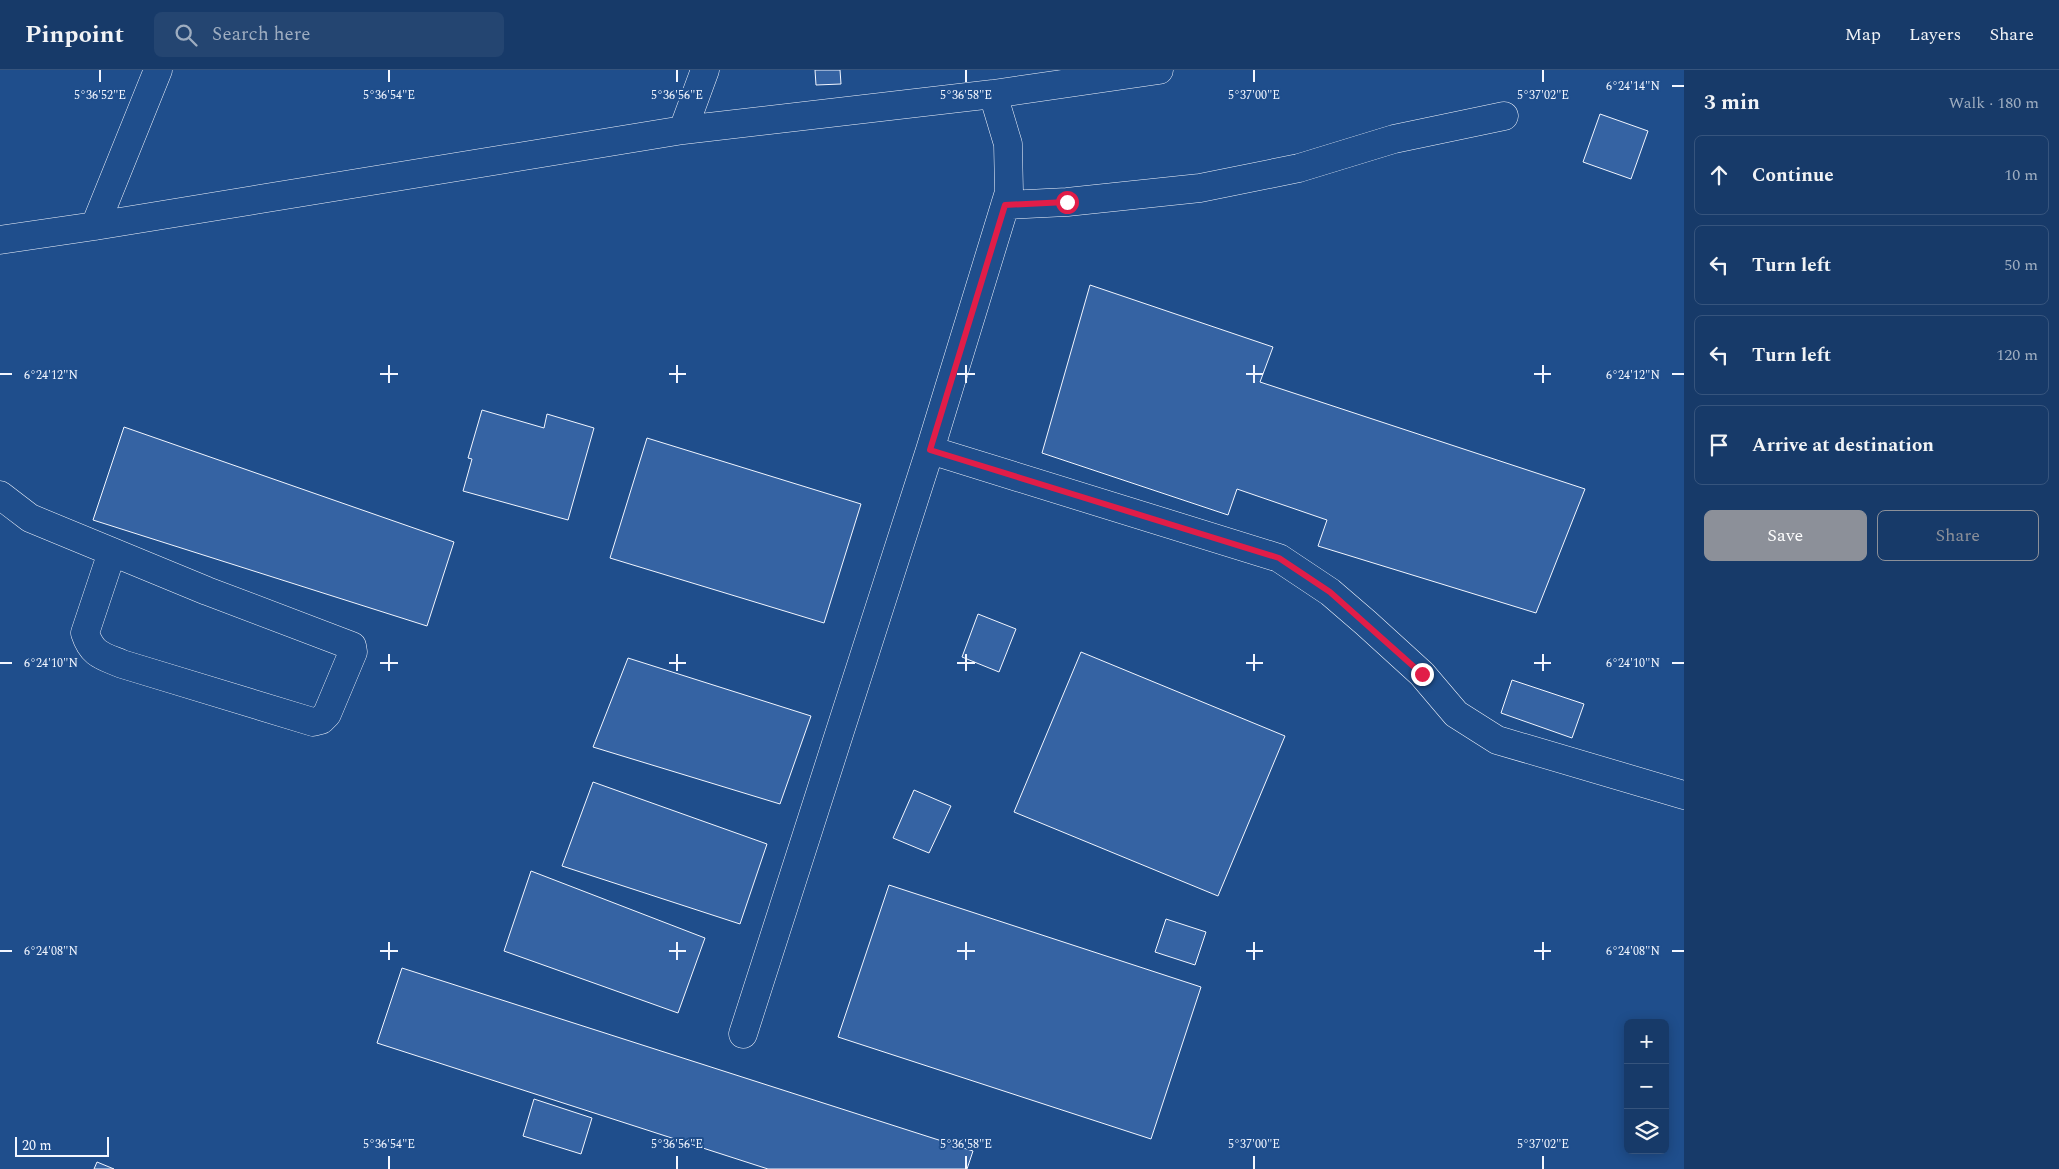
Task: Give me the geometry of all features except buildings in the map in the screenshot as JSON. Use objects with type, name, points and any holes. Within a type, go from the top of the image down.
[{"type":"street","points":[[94,226],[158,70]]},
{"type":"street","points":[[683,130],[705,70]]},
{"type":"street","points":[[0,240],[683,130],[993,94],[1032,79],[1159,70]]},
{"type":"street","points":[[743,1034],[930,450],[1009,192],[1008,144],[993,94]]},
{"type":"street","points":[[1005,205],[1067,202],[1200,188],[1299,168],[1394,139],[1504,116]]},
{"type":"street","points":[[930,450],[1279,558],[1330,592],[1422,674],[1456,714],[1497,740],[1684,795]]},
{"type":"street","points":[[0,495],[30,518],[207,591],[352,646],[353,652],[327,714],[321,720],[313,722],[122,664],[96,653],[88,643],[85,633],[112,552]]},
{"type":"route","points":[[1067,202],[1005,205],[930,450],[1279,558],[1330,592],[1422,674]]}]
